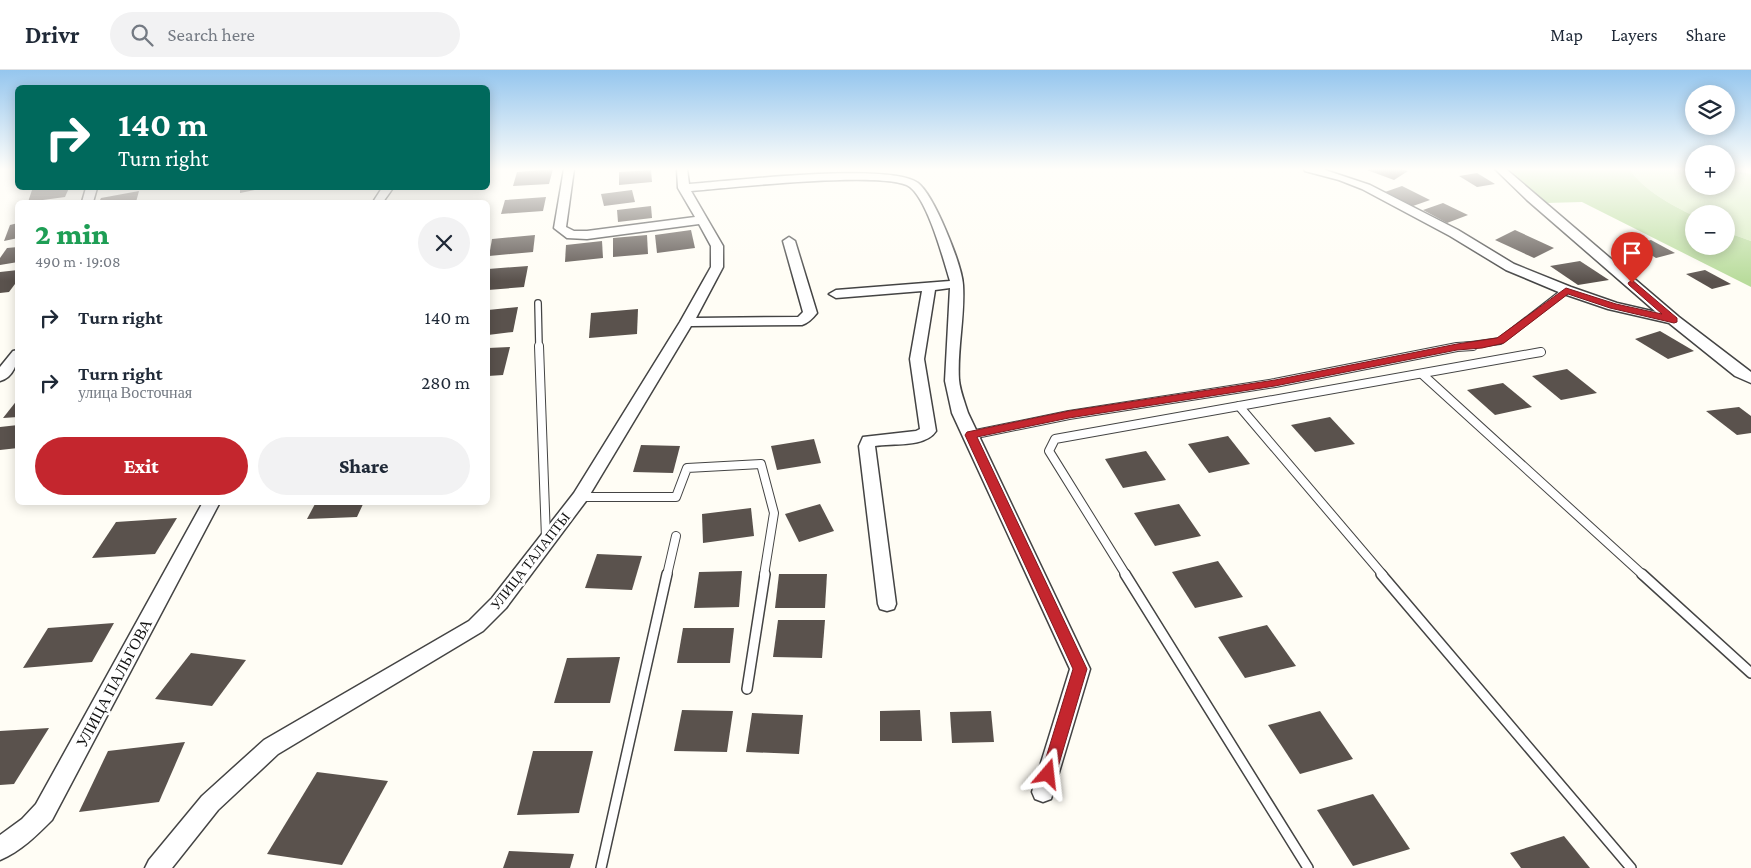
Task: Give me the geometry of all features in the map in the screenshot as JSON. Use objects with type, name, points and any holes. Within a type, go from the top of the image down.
[{"type":"street","points":[[563,206],[560,228],[571,235],[587,235],[702,220]]},
{"type":"street","name":"УЛИЦА ТАЛАПТЫ","points":[[157,868],[210,803],[271,747],[476,626],[499,604],[546,540],[580,498],[687,322],[717,267],[717,246],[694,206]]},
{"type":"street","points":[[929,206],[957,284],[952,381],[960,413],[1080,669],[1043,792]]},
{"type":"street","points":[[1403,206],[1454,233],[1510,267],[1566,290],[1613,306],[1674,320]]},
{"type":"street","points":[[1543,206],[1674,320],[1740,373],[1751,378]]},
{"type":"street","points":[[687,322],[802,321],[810,313],[789,241]]},
{"type":"street","points":[[836,294],[957,284]]},
{"type":"street","points":[[887,604],[867,446],[869,441],[920,436],[928,431],[917,359],[929,286]]},
{"type":"street","points":[[0,376],[15,358]]},
{"type":"street","name":"УЛИЦА ПАЛЬГОВА","points":[[0,849],[30,827],[44,812],[210,505]]},
{"type":"lane","points":[[971,435],[1069,415],[1275,383],[1457,347],[1500,341],[1566,290]]},
{"type":"lane","points":[[538,303],[546,540]]},
{"type":"lane","points":[[1308,868],[1049,451],[1055,439],[1541,352]]},
{"type":"lane","points":[[1422,374],[1751,673]]},
{"type":"lane","points":[[1239,406],[1631,868]]},
{"type":"lane","points":[[580,498],[676,497],[687,468],[761,464],[774,513],[747,689]]},
{"type":"lane","points":[[601,868],[676,536]]},
{"type":"green space","points":[[1590,206],[1675,206],[1685,211],[1685,254]]},
{"type":"green space","points":[[1675,206],[1685,206],[1685,211]]},
{"type":"green space","points":[[1735,206],[1751,206],[1751,241],[1735,235]]},
{"type":"green space","points":[[1735,235],[1751,241],[1751,287],[1687,255],[1735,255]]},
{"type":"building","points":[[503,206],[544,206],[543,211],[501,214]]},
{"type":"building","points":[[651,206],[652,218],[618,222],[617,210]]},
{"type":"building","points":[[1434,206],[1450,206],[1468,215],[1447,223],[1423,210]]},
{"type":"building","points":[[15,224],[15,239],[4,241],[10,225]]},
{"type":"building","points":[[691,230],[695,248],[657,253],[655,235]]},
{"type":"building","points":[[1515,230],[1554,248],[1534,258],[1495,240]]},
{"type":"building","points":[[535,235],[533,252],[490,256],[492,239]]},
{"type":"building","points":[[647,235],[648,254],[613,257],[613,238]]},
{"type":"building","points":[[1651,240],[1675,253],[1656,258],[1633,244]]},
{"type":"building","points":[[602,241],[603,258],[565,262],[566,245]]},
{"type":"building","points":[[15,247],[15,262],[0,265],[0,258],[7,248]]},
{"type":"building","points":[[1580,261],[1609,280],[1578,285],[1550,266]]},
{"type":"building","points":[[528,266],[524,287],[490,290],[490,269]]},
{"type":"building","points":[[15,270],[15,284],[9,292],[0,293],[0,272]]},
{"type":"building","points":[[1705,270],[1731,284],[1712,289],[1686,274]]},
{"type":"building","points":[[518,307],[513,332],[490,335],[490,310]]},
{"type":"building","points":[[638,309],[637,334],[589,338],[591,313]]},
{"type":"building","points":[[1660,331],[1694,351],[1668,359],[1635,339]]},
{"type":"building","points":[[510,347],[503,375],[490,376],[490,348]]},
{"type":"building","points":[[1567,369],[1597,393],[1561,400],[1532,376]]},
{"type":"building","points":[[1503,383],[1532,407],[1495,415],[1467,390]]},
{"type":"building","points":[[15,403],[15,417],[3,418]]},
{"type":"building","points":[[1739,407],[1751,416],[1751,433],[1737,435],[1706,411]]},
{"type":"building","points":[[1330,417],[1355,444],[1315,452],[1291,425]]},
{"type":"building","points":[[15,425],[15,448],[0,450],[0,427]]},
{"type":"building","points":[[1228,436],[1250,464],[1209,473],[1188,444]]},
{"type":"building","points":[[814,439],[821,463],[777,470],[771,446]]},
{"type":"building","points":[[641,445],[680,446],[673,473],[633,472]]},
{"type":"building","points":[[1146,451],[1166,480],[1123,488],[1105,459]]},
{"type":"building","points":[[820,504],[834,531],[799,542],[785,514]]},
{"type":"building","points":[[1179,504],[1201,536],[1155,546],[1134,513]]},
{"type":"building","points":[[314,505],[363,505],[357,517],[307,519]]},
{"type":"building","points":[[751,508],[754,536],[703,543],[702,514]]},
{"type":"building","points":[[177,518],[155,554],[92,558],[116,522]]},
{"type":"building","points":[[597,554],[642,556],[632,590],[585,588]]},
{"type":"building","points":[[1218,561],[1243,597],[1195,608],[1172,572]]},
{"type":"building","points":[[742,571],[739,607],[694,608],[699,572]]},
{"type":"building","points":[[779,574],[827,574],[825,608],[775,608]]},
{"type":"building","points":[[778,620],[825,620],[822,658],[773,657]]},
{"type":"building","points":[[114,623],[92,662],[23,668],[48,628]]},
{"type":"building","points":[[1267,625],[1296,666],[1245,678],[1218,637]]},
{"type":"building","points":[[683,628],[734,628],[730,663],[677,663]]},
{"type":"building","points":[[191,653],[246,660],[212,706],[155,699]]},
{"type":"building","points":[[620,657],[610,703],[554,703],[567,658]]},
{"type":"building","points":[[682,710],[733,711],[727,752],[674,751]]},
{"type":"building","points":[[920,710],[922,741],[880,741],[880,711]]},
{"type":"building","points":[[991,711],[994,742],[952,743],[950,712]]},
{"type":"building","points":[[1320,711],[1353,759],[1300,774],[1268,725]]},
{"type":"building","points":[[752,713],[803,715],[799,754],[746,752]]},
{"type":"building","points":[[49,728],[14,784],[0,785],[0,731]]},
{"type":"building","points":[[185,742],[159,802],[79,812],[108,751]]},
{"type":"building","points":[[533,751],[593,751],[579,813],[517,815]]},
{"type":"building","points":[[317,772],[388,781],[342,865],[267,854]]},
{"type":"building","points":[[1373,794],[1410,849],[1353,866],[1317,810]]},
{"type":"building","points":[[1564,836],[1590,868],[1521,868],[1510,853]]},
{"type":"building","points":[[509,851],[574,854],[570,868],[503,868]]},
{"type":"route","points":[[1048,774],[1080,669],[971,435],[1069,415],[1275,383],[1457,347],[1500,341],[1566,290],[1613,306],[1674,320],[1632,283]]}]
